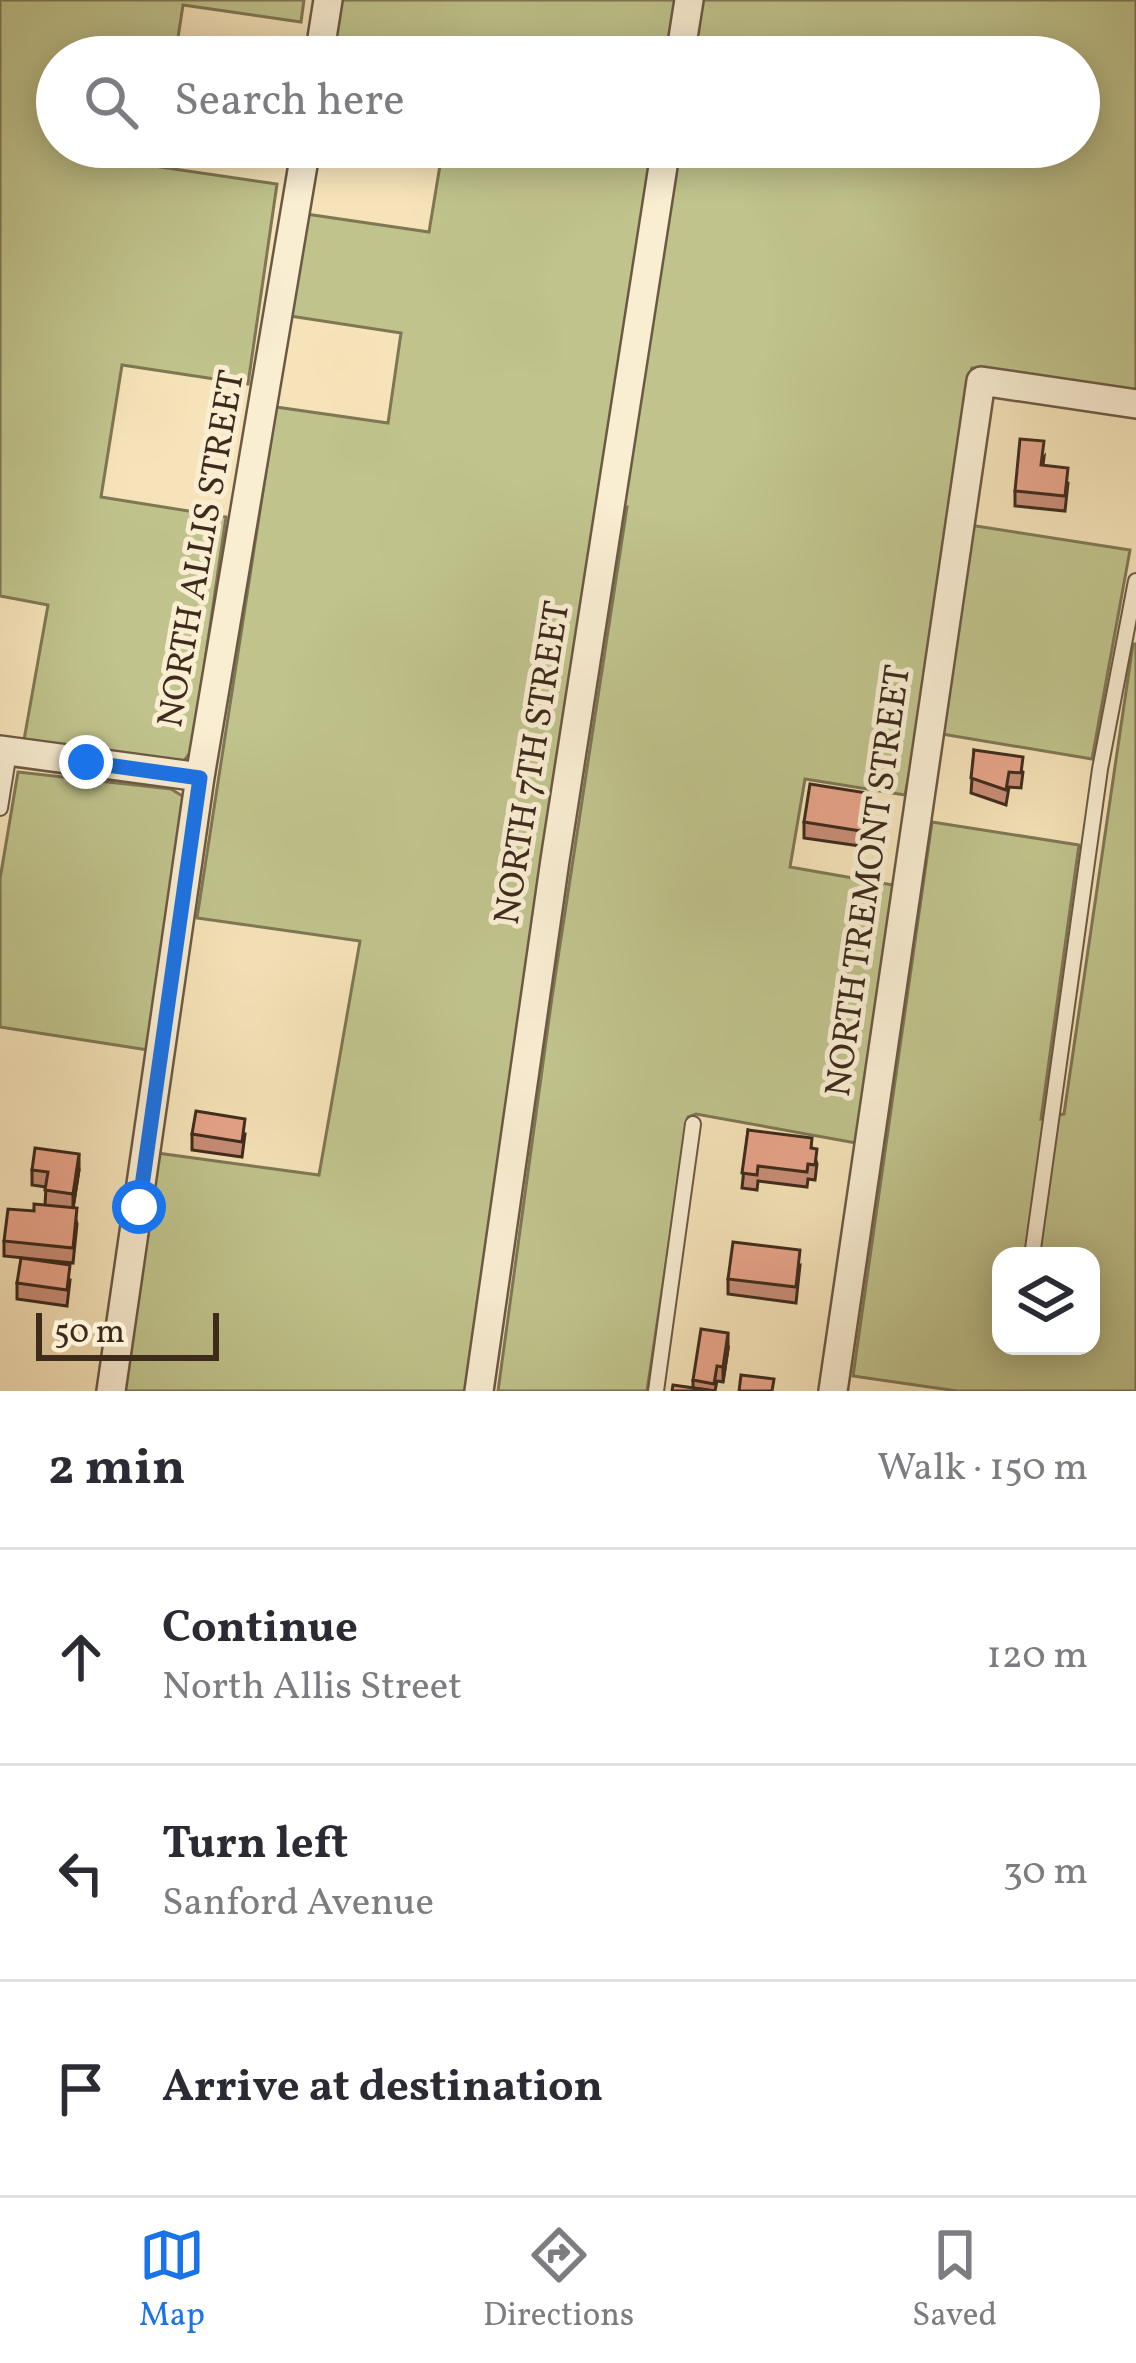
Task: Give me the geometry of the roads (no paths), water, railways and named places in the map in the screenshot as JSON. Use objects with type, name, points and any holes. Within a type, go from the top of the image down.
[{"type":"street","points":[[322,36],[328,0]]},
{"type":"street","points":[[683,36],[689,0]]},
{"type":"street","name":"NORTH ALLIS STREET","points":[[111,1391],[200,778],[302,168]]},
{"type":"street","name":"NORTH 7TH STREET","points":[[479,1391],[555,860],[663,168]]},
{"type":"street","name":"NORTH TREMONT STREET","points":[[833,1391],[981,381],[1136,404]]},
{"type":"street","points":[[4,751],[200,778]]},
{"type":"lane","points":[[1033,1247],[1100,769],[1136,581]]},
{"type":"lane","points":[[0,808],[4,751]]},
{"type":"lane","points":[[656,1391],[693,1124]]}]
